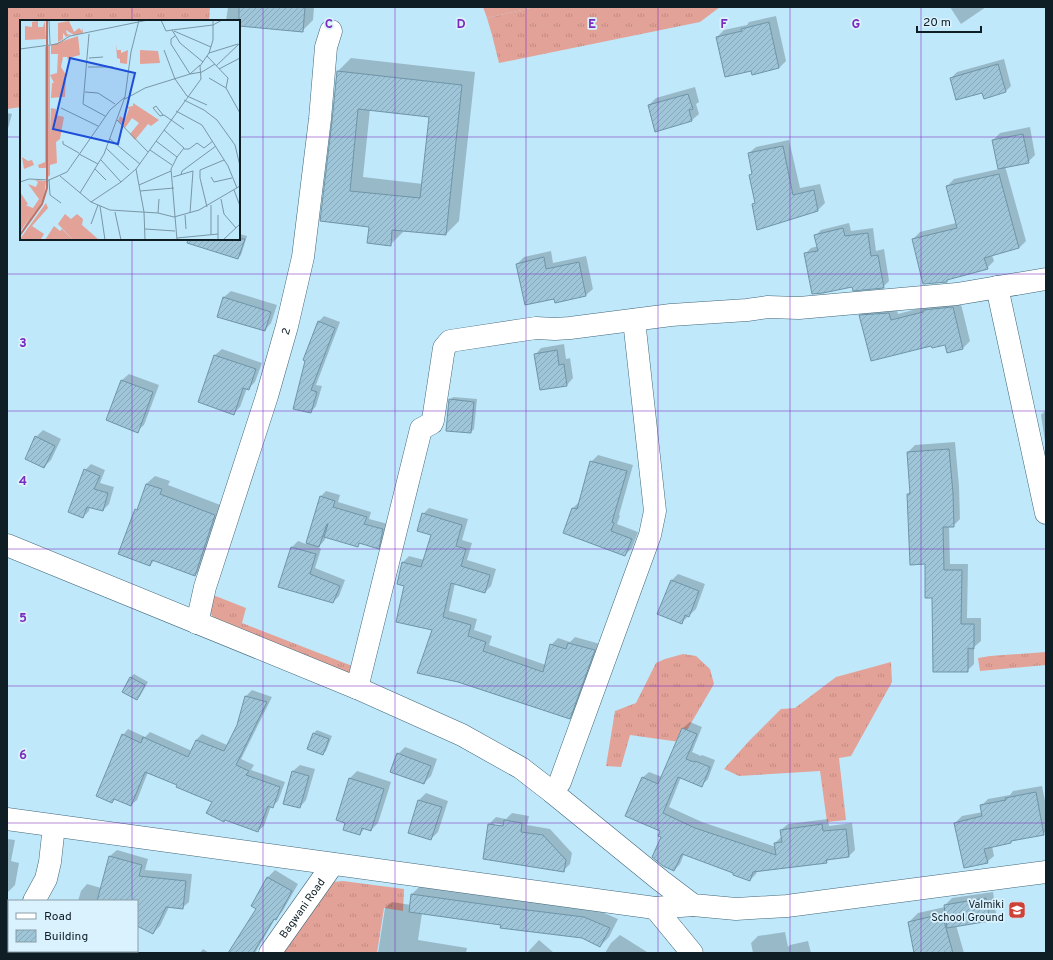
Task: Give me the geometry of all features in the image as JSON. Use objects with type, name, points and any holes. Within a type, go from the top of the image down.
[{"type":"street","name":"2","points":[[197,623],[205,587],[267,396],[287,326],[303,257],[320,119],[326,47],[331,31]]},
{"type":"street","points":[[357,688],[421,429],[432,423],[434,420],[444,348],[450,341],[536,328],[570,328],[671,315],[748,310],[768,307],[799,308],[949,295],[1046,279]]},
{"type":"street","points":[[997,287],[1046,513]]},
{"type":"street","points":[[552,792],[560,782],[650,536],[655,511],[634,320]]},
{"type":"street","points":[[7,545],[357,688],[462,734],[521,768],[693,905]]},
{"type":"street","points":[[7,819],[655,908],[693,905],[736,910],[787,906],[1046,872]]},
{"type":"street","points":[[35,900],[46,879],[50,862],[54,826]]},
{"type":"street","name":"Bagwani Road","points":[[270,953],[333,864]]},
{"type":"street","points":[[655,908],[692,953]]},
{"type":"green space","points":[[7,7],[210,7],[209,20],[20,20],[20,107],[7,109]]},
{"type":"green space","points":[[483,7],[535,7],[487,18]]},
{"type":"green space","points":[[535,7],[720,7],[700,22],[499,63],[487,18]]},
{"type":"green space","points":[[213,595],[246,608],[242,623],[360,669],[349,674],[215,621],[208,608]]},
{"type":"green space","points":[[1046,652],[1046,665],[980,671],[978,658]]},
{"type":"green space","points":[[683,654],[696,656],[710,669],[714,684],[680,742],[630,735],[621,767],[606,766],[615,711],[636,703],[656,663]]},
{"type":"green space","points":[[891,662],[892,682],[851,756],[839,758],[846,820],[827,822],[820,771],[739,776],[724,769],[781,709],[795,708],[836,677]]},
{"type":"green space","points":[[343,881],[404,889],[403,911],[384,908],[377,953],[278,953],[333,882]]},
{"type":"building","points":[[239,7],[305,7],[303,32],[240,26]]},
{"type":"building","points":[[769,22],[779,68],[752,75],[751,71],[725,77],[716,37],[742,31],[741,29]]},
{"type":"building","points":[[998,64],[1006,92],[984,99],[982,93],[956,100],[950,78]]},
{"type":"building","points":[[337,71],[462,85],[446,235],[392,230],[391,246],[367,243],[369,227],[320,221]],"holes":[[[358,109],[429,117],[420,198],[350,191]]]},
{"type":"building","points":[[688,94],[693,109],[689,110],[692,121],[655,132],[648,105]]},
{"type":"building","points":[[1023,134],[1029,163],[998,169],[992,140]]},
{"type":"building","points":[[783,146],[793,195],[814,190],[818,211],[757,230],[752,204],[755,203],[749,175],[752,174],[748,153]]},
{"type":"building","points":[[999,174],[1019,248],[984,258],[988,269],[947,280],[947,282],[923,284],[912,239],[957,228],[946,186]]},
{"type":"building","points":[[843,228],[845,236],[868,233],[871,256],[878,255],[884,288],[853,291],[852,287],[812,294],[804,253],[818,251],[814,235]]},
{"type":"building","points":[[245,239],[238,259],[187,243],[188,240]]},
{"type":"building","points":[[544,257],[546,269],[579,262],[586,296],[555,303],[554,299],[525,305],[516,264]]},
{"type":"building","points":[[223,297],[271,312],[265,331],[217,317]]},
{"type":"building","points":[[953,307],[963,349],[947,353],[945,345],[932,348],[931,346],[871,361],[859,315],[889,313],[891,320],[923,312],[923,310]]},
{"type":"building","points":[[318,321],[335,328],[311,390],[317,392],[311,413],[293,409],[305,361],[303,360]]},
{"type":"building","points":[[557,350],[559,365],[564,364],[567,386],[540,390],[534,354]]},
{"type":"building","points":[[214,355],[256,369],[249,390],[243,388],[234,415],[198,402]]},
{"type":"building","points":[[121,380],[153,392],[138,433],[106,420]]},
{"type":"building","points":[[449,399],[474,402],[471,433],[446,431]]},
{"type":"building","points":[[35,436],[55,446],[44,468],[25,459]]},
{"type":"building","points":[[949,449],[954,527],[943,527],[944,570],[962,570],[961,624],[974,624],[974,649],[968,648],[968,672],[933,672],[932,598],[925,598],[925,564],[910,565],[907,494],[910,494],[907,452]]},
{"type":"building","points":[[590,461],[627,471],[612,522],[614,523],[611,531],[632,539],[625,556],[563,533],[572,508],[577,509]]},
{"type":"building","points":[[84,469],[100,476],[94,489],[108,493],[103,511],[87,507],[83,518],[68,512]]},
{"type":"building","points":[[146,484],[162,489],[160,494],[215,515],[195,576],[152,560],[150,566],[118,554],[135,509],[137,510]]},
{"type":"building","points":[[320,496],[335,501],[333,507],[367,517],[364,524],[383,529],[379,549],[359,543],[358,547],[324,537],[328,524],[319,547],[306,543]]},
{"type":"building","points":[[422,513],[462,525],[456,546],[466,549],[461,566],[490,575],[485,593],[451,583],[443,617],[471,625],[468,636],[486,642],[483,651],[543,672],[550,644],[566,649],[568,643],[595,650],[570,719],[458,682],[417,673],[432,630],[396,622],[404,586],[397,584],[402,562],[421,567],[431,535],[417,531]]},
{"type":"building","points":[[291,547],[316,554],[310,574],[340,586],[333,603],[278,587]]},
{"type":"building","points":[[671,580],[699,591],[689,617],[685,615],[682,624],[657,614]]},
{"type":"building","points":[[130,677],[145,685],[137,700],[122,692]]},
{"type":"building","points":[[245,696],[267,702],[236,765],[249,771],[246,775],[280,787],[273,808],[268,806],[258,832],[225,820],[224,822],[206,813],[212,802],[176,787],[177,785],[145,772],[131,806],[114,799],[112,803],[96,796],[122,734],[141,743],[143,737],[188,757],[196,740],[224,751],[237,725]]},
{"type":"building","points":[[682,728],[697,734],[686,759],[710,767],[702,787],[678,777],[663,813],[695,828],[776,855],[774,843],[782,842],[780,830],[822,824],[823,831],[846,829],[849,857],[826,860],[827,863],[753,872],[750,881],[682,854],[674,871],[663,866],[652,857],[661,837],[658,836],[660,831],[625,816],[642,777],[658,784]]},
{"type":"building","points":[[313,733],[329,739],[323,755],[307,749]]},
{"type":"building","points":[[397,753],[431,766],[424,784],[390,772]]},
{"type":"building","points":[[292,771],[309,776],[300,808],[283,804]]},
{"type":"building","points":[[349,778],[384,789],[371,831],[362,828],[360,835],[343,830],[345,823],[336,820]]},
{"type":"building","points":[[1036,792],[1044,835],[1011,841],[1011,843],[984,849],[988,863],[964,868],[954,823],[982,816],[980,805]]},
{"type":"building","points":[[418,800],[442,807],[431,840],[408,833]]},
{"type":"building","points":[[504,820],[522,823],[521,832],[543,835],[566,860],[564,872],[483,859],[488,824],[503,826]]},
{"type":"building","points":[[109,856],[142,865],[139,876],[186,881],[183,909],[166,907],[153,934],[138,926],[138,900],[97,900]]},
{"type":"building","points":[[267,877],[292,891],[276,920],[274,919],[253,953],[228,953],[256,909],[251,906]]},
{"type":"building","points":[[411,894],[584,917],[610,928],[600,947],[582,938],[500,928],[501,925],[409,912]]},
{"type":"building","points":[[986,898],[990,921],[947,928],[944,905]]},
{"type":"building","points":[[942,914],[953,953],[914,953],[908,922]]},
{"type":"place","name":"Valmiki School Ground","points":[[1017,910]]}]
